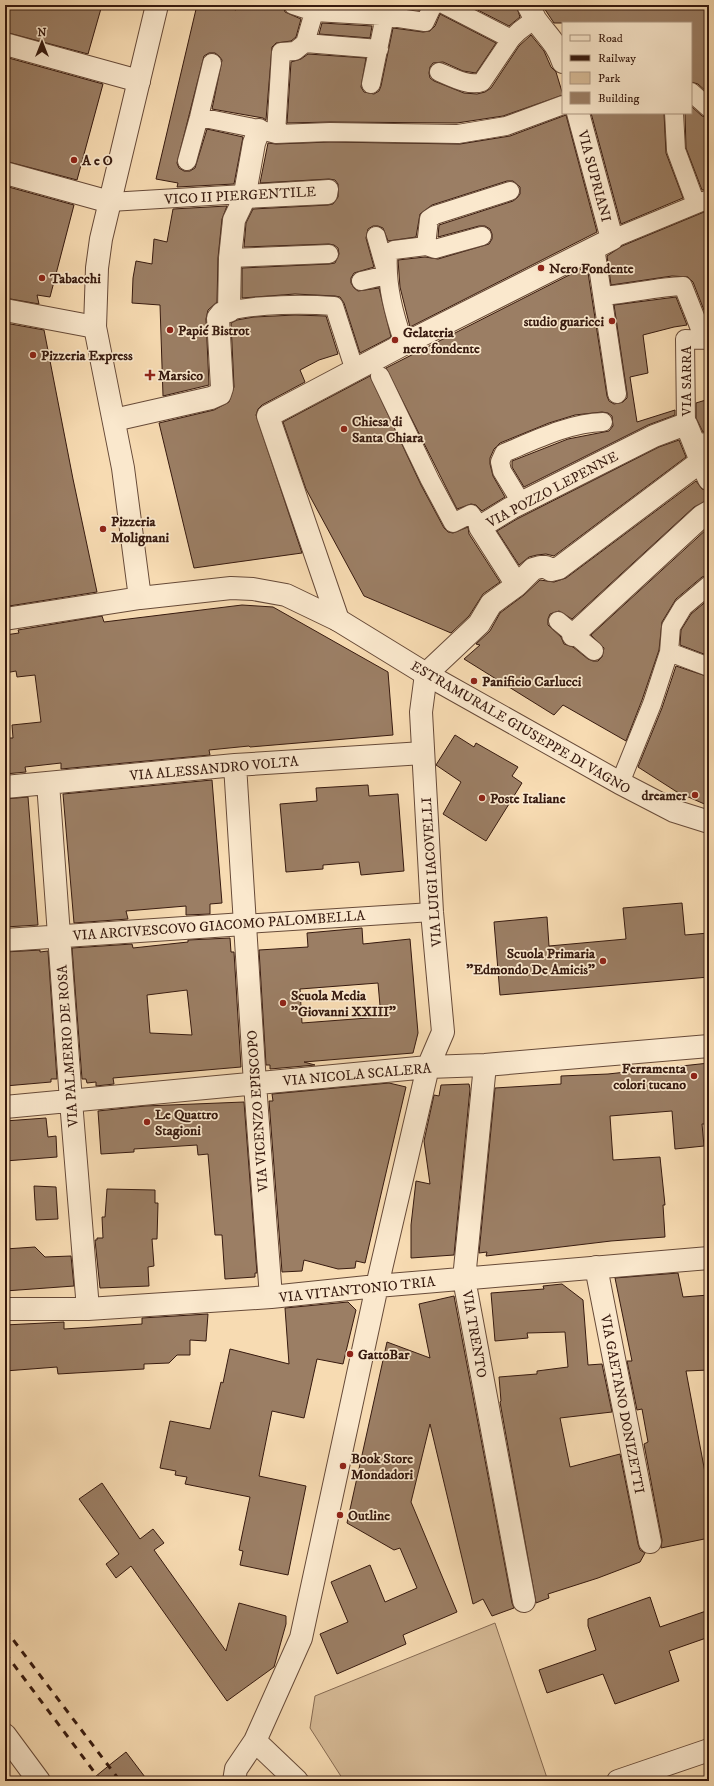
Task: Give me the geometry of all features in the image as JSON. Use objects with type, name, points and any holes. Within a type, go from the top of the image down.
[{"type":"street","points":[[140,598],[123,468],[95,327],[97,268],[101,239],[158,5]]},
{"type":"street","points":[[293,5],[314,12],[385,16],[425,22],[434,5]]},
{"type":"street","points":[[445,5],[512,39]]},
{"type":"street","points":[[230,311],[230,258],[234,220],[244,199],[254,143],[268,132],[281,52],[296,51],[305,43],[314,12]]},
{"type":"street","points":[[439,72],[469,83],[478,84],[482,82],[532,12],[562,55]]},
{"type":"street","points":[[371,84],[385,16]]},
{"type":"street","points":[[305,43],[379,49]]},
{"type":"street","points":[[5,44],[139,81]]},
{"type":"street","points":[[187,161],[212,63]]},
{"type":"street","points":[[692,93],[709,108]]},
{"type":"street","points":[[199,118],[268,132],[458,134],[506,126],[562,105]]},
{"type":"street","name":"VIA SUPRIANI","points":[[578,114],[604,243]]},
{"type":"street","points":[[338,620],[268,416],[371,370],[404,344],[604,243],[703,201],[676,150],[674,114]]},
{"type":"street","points":[[5,173],[110,202]]},
{"type":"street","name":"VICO II PIERGENTILE","points":[[110,202],[329,189],[328,195],[244,199]]},
{"type":"street","points":[[426,246],[430,219],[435,215],[510,191]]},
{"type":"street","points":[[376,236],[387,275],[396,320],[404,344]]},
{"type":"street","points":[[387,275],[388,254],[394,250],[426,246],[435,249],[482,236]]},
{"type":"street","points":[[604,243],[603,296],[618,394]]},
{"type":"street","points":[[230,258],[329,254]]},
{"type":"street","points":[[361,281],[387,275]]},
{"type":"street","name":"VIA SARRA","points":[[603,296],[683,286],[707,340],[686,339],[700,450]]},
{"type":"street","points":[[114,420],[211,398],[220,394],[222,388],[218,318],[222,313],[243,308],[320,305],[334,306],[371,370],[453,523],[471,514],[480,527]]},
{"type":"street","points":[[5,310],[95,327]]},
{"type":"street","points":[[522,504],[502,471],[500,462],[504,453],[533,441],[586,423],[603,422]]},
{"type":"street","name":"VIA POZZO LEPENNE","points":[[517,584],[480,527],[654,436],[700,450]]},
{"type":"street","points":[[426,674],[479,624],[491,604],[517,584],[533,569],[540,567],[546,567],[551,570],[559,568],[700,450]]},
{"type":"street","points":[[594,652],[566,628],[696,521],[709,512]]},
{"type":"street","points":[[620,784],[652,704],[669,652],[671,627],[683,607],[709,585]]},
{"type":"street","name":"ESTRAMURALE GIUSEPPE DI VAGNO","points":[[5,619],[140,598],[231,588],[253,589],[286,594],[338,620],[426,674],[620,784],[674,811],[709,822]]},
{"type":"street","points":[[669,652],[709,667]]},
{"type":"street","name":"VIA LUIGI IACOVELLI","points":[[234,1781],[236,1769],[255,1741],[301,1638],[377,1286],[428,1067],[444,1032],[432,912],[423,753],[421,712],[426,674]]},
{"type":"street","name":"VIA ALESSANDRO VOLTA","points":[[5,787],[235,765],[423,753]]},
{"type":"street","name":"VIA VICENZO EPISCOPO","points":[[235,765],[244,924],[271,1298]]},
{"type":"street","name":"VIA PALMERIO DE ROSA","points":[[48,784],[88,1309]]},
{"type":"street","name":"VIA ARCIVESCOVO GIACOMO PALOMBELLA","points":[[5,940],[59,935],[432,912]]},
{"type":"street","name":"VIA NICOLA SCALERA","points":[[5,1108],[428,1067],[485,1065],[709,1046]]},
{"type":"street","name":"VIA TRENTO","points":[[485,1065],[464,1279],[524,1601]]},
{"type":"street","name":"VIA VITANTONIO TRIA","points":[[5,1309],[88,1309],[271,1298],[377,1286],[709,1258]]},
{"type":"street","name":"VIA GAETANO DONIZETTI","points":[[596,1267],[650,1542]]},
{"type":"street","points":[[5,1735],[39,1781]]},
{"type":"street","points":[[255,1741],[297,1781]]},
{"type":"street","points":[[618,1781],[709,1750]]},
{"type":"green space","points":[[495,1623],[548,1781],[344,1781],[310,1728],[315,1696]]},
{"type":"building","points":[[5,5],[102,5],[88,54],[5,32]]},
{"type":"building","points":[[197,5],[220,5],[236,10],[238,5],[283,5],[285,12],[301,19],[296,37],[291,41],[276,43],[272,47],[266,120],[263,118],[212,109],[222,60],[215,53],[209,53],[204,56],[177,163],[179,168],[184,171],[190,171],[195,168],[207,129],[243,137],[234,184],[177,187],[178,183],[156,179]]},
{"type":"building","points":[[376,5],[421,5],[419,10]]},
{"type":"building","points":[[468,5],[516,5],[520,17],[509,26]]},
{"type":"building","points":[[542,5],[709,5],[709,94],[698,84],[692,82],[692,22],[554,23]]},
{"type":"building","points":[[440,14],[496,43],[476,73],[463,71],[443,62],[433,63],[430,67],[429,73],[430,78],[434,81],[464,93],[477,94],[485,92],[491,88],[519,46],[531,35],[544,51],[551,67],[556,72],[562,95],[503,116],[457,123],[287,123],[291,62],[301,59],[308,54],[366,58],[361,87],[364,92],[374,94],[379,91],[381,86],[393,28],[423,32],[430,31],[435,26]]},
{"type":"building","points":[[322,23],[372,26],[370,38],[319,34]]},
{"type":"building","points":[[5,57],[103,84],[77,180],[5,161]]},
{"type":"building","points":[[692,107],[702,116],[709,118],[709,189],[702,190],[686,148],[685,114],[692,114]]},
{"type":"building","points":[[591,114],[664,114],[666,153],[683,198],[621,224]]},
{"type":"building","points":[[566,115],[597,232],[410,327],[400,287],[398,260],[425,257],[438,259],[489,244],[492,239],[492,234],[490,229],[485,226],[479,226],[438,237],[439,225],[513,201],[520,194],[520,187],[513,181],[507,181],[432,205],[420,214],[416,237],[388,241],[383,228],[373,226],[368,229],[366,238],[374,267],[354,273],[351,278],[351,283],[358,291],[379,288],[391,337],[360,353],[344,303],[340,297],[295,294],[242,298],[242,268],[329,264],[335,263],[339,254],[338,248],[329,244],[244,247],[246,223],[253,209],[328,205],[333,204],[338,197],[338,184],[335,180],[329,179],[260,183],[268,143],[330,142],[460,144],[510,136]]},
{"type":"building","points":[[5,186],[74,205],[50,297],[37,295],[39,304],[5,298]]},
{"type":"building","points":[[227,206],[222,219],[218,258],[217,302],[208,310],[206,319],[209,385],[163,396],[160,305],[132,303],[133,278],[136,261],[152,264],[154,239],[167,242],[173,209]]},
{"type":"building","points":[[709,210],[709,323],[693,282],[688,277],[672,276],[611,285],[607,256],[622,246]]},
{"type":"building","points":[[587,266],[607,396],[609,401],[614,404],[623,402],[627,398],[627,393],[614,305],[676,297],[687,325],[643,335],[648,373],[630,377],[637,422],[675,410],[675,415],[648,425],[524,487],[512,467],[512,461],[568,439],[609,431],[613,426],[612,416],[608,413],[602,412],[575,415],[549,423],[500,443],[494,449],[490,458],[490,464],[493,476],[505,497],[482,511],[476,505],[471,504],[457,509],[386,368]]},
{"type":"building","points":[[295,315],[326,316],[338,354],[319,360],[300,370],[305,382],[262,405],[258,409],[256,415],[302,553],[194,568],[159,423],[214,410],[229,402],[234,387],[231,323],[237,320],[254,317]]},
{"type":"building","points":[[5,323],[44,330],[97,592],[9,606],[5,594]]},
{"type":"building","points":[[370,376],[421,485],[444,528],[448,532],[453,533],[468,527],[469,534],[500,582],[483,594],[469,616],[451,633],[364,596],[306,489],[283,422]]},
{"type":"building","points":[[709,399],[709,432],[703,432],[696,418],[696,403]]},
{"type":"building","points":[[679,440],[686,457],[554,556],[546,554],[529,557],[519,565],[497,531],[517,519],[659,447]]},
{"type":"building","points":[[696,481],[702,489],[709,491],[709,500],[694,507],[572,619],[559,611],[550,614],[548,619],[548,625],[561,637],[564,644],[573,647],[588,659],[598,661],[602,657],[604,648],[591,635],[709,527],[709,575],[702,577],[676,599],[662,622],[659,650],[626,741],[563,705],[554,715],[464,659],[480,645],[476,644],[490,631],[500,613],[524,595],[540,580],[554,582],[566,578]]},
{"type":"building","points":[[709,599],[709,656],[680,645],[681,630],[691,614]]},
{"type":"building","points":[[242,605],[273,607],[388,672],[393,735],[209,750],[210,755],[61,769],[61,763],[25,767],[26,772],[5,774],[5,738],[13,738],[12,725],[41,722],[35,675],[17,677],[16,671],[5,673],[5,635],[19,633],[18,630],[102,616],[104,622]]},
{"type":"building","points":[[676,666],[709,677],[709,806],[677,792],[638,767],[662,708]]},
{"type":"building","name":"Poste Italiane","points":[[455,735],[474,747],[476,743],[518,767],[512,776],[522,783],[486,841],[443,814],[461,782],[436,765]]},
{"type":"building","points":[[212,780],[222,903],[210,904],[210,914],[186,915],[186,906],[126,911],[128,919],[74,923],[63,794]]},
{"type":"building","points":[[368,785],[369,796],[398,794],[404,871],[361,875],[359,862],[323,865],[323,869],[286,872],[280,804],[317,801],[316,788]]},
{"type":"building","points":[[28,797],[38,925],[5,927],[5,799]]},
{"type":"building","name":"Scuola Primaria \"Edmondo De Amicis\"","points":[[682,903],[685,935],[709,933],[709,977],[500,995],[494,922],[547,917],[549,946],[626,939],[623,908]]},
{"type":"building","name":"Scuola Media \"Giovanni XXIII\"","points":[[362,928],[363,944],[410,939],[418,1033],[413,1053],[304,1062],[315,1065],[270,1069],[270,1065],[266,1065],[259,950],[308,947],[307,933]],"holes":[[[378,983],[381,1017],[302,1023],[300,989]]]},
{"type":"building","points":[[230,938],[231,952],[234,952],[241,1067],[113,1078],[114,1084],[96,1086],[96,1082],[87,1083],[86,1079],[82,1079],[72,948],[132,944],[133,948],[188,942],[188,940]],"holes":[[[187,990],[192,1035],[150,1033],[147,995]]]},
{"type":"building","points":[[40,950],[40,952],[48,951],[57,1079],[51,1079],[51,1082],[5,1086],[5,952]]},
{"type":"building","points":[[709,1063],[709,1124],[702,1124],[704,1146],[675,1149],[672,1111],[610,1116],[613,1160],[660,1157],[665,1205],[663,1205],[665,1237],[611,1241],[486,1256],[487,1252],[479,1253],[495,1088],[561,1084],[561,1076],[608,1074]]},
{"type":"building","points":[[389,1083],[406,1087],[365,1263],[356,1261],[355,1268],[338,1269],[304,1260],[302,1271],[282,1272],[269,1101],[273,1101],[272,1094]]},
{"type":"building","points":[[469,1084],[470,1089],[454,1255],[411,1258],[411,1225],[416,1181],[430,1184],[424,1141],[434,1095],[439,1096],[441,1085]]},
{"type":"building","points":[[244,1102],[257,1273],[255,1273],[255,1277],[225,1279],[222,1235],[215,1235],[208,1154],[198,1155],[197,1145],[134,1149],[134,1152],[101,1154],[98,1111],[145,1106]]},
{"type":"building","points":[[46,1118],[48,1137],[56,1136],[57,1157],[5,1161],[5,1121]]},
{"type":"building","points":[[34,1186],[56,1187],[58,1219],[36,1220]]},
{"type":"building","points":[[107,1189],[155,1190],[155,1203],[158,1203],[157,1239],[152,1239],[154,1266],[148,1267],[149,1286],[100,1288],[95,1240],[97,1240],[97,1238],[103,1238],[102,1217],[105,1217]]},
{"type":"building","points":[[35,1247],[45,1257],[71,1256],[74,1286],[5,1291],[5,1249]]},
{"type":"building","points":[[678,1273],[683,1297],[709,1295],[709,1370],[686,1371],[709,1494],[709,1538],[661,1548],[662,1540],[644,1444],[648,1442],[642,1409],[637,1410],[627,1361],[632,1361],[615,1278]]},
{"type":"building","points":[[562,1284],[583,1300],[588,1365],[602,1364],[612,1412],[560,1418],[570,1467],[620,1454],[638,1544],[640,1550],[645,1553],[640,1562],[598,1578],[548,1594],[549,1598],[536,1603],[500,1402],[499,1377],[537,1374],[537,1371],[568,1367],[565,1332],[527,1333],[528,1338],[495,1341],[491,1293],[544,1289],[543,1286]]},
{"type":"building","points":[[454,1296],[514,1608],[492,1616],[483,1599],[473,1604],[430,1424],[411,1502],[457,1612],[403,1635],[406,1644],[337,1674],[320,1634],[348,1622],[331,1582],[370,1565],[385,1602],[417,1588],[400,1548],[394,1550],[347,1523],[387,1342],[430,1358],[419,1304]]},
{"type":"building","points":[[348,1302],[356,1310],[343,1364],[317,1359],[304,1418],[272,1411],[259,1476],[306,1486],[288,1575],[240,1565],[243,1551],[239,1550],[250,1497],[185,1484],[187,1477],[175,1475],[176,1471],[160,1468],[170,1421],[210,1429],[221,1382],[223,1383],[230,1349],[289,1364],[285,1308]]},
{"type":"building","points":[[208,1314],[206,1341],[190,1340],[190,1355],[177,1355],[169,1363],[144,1364],[144,1369],[58,1374],[57,1367],[5,1371],[5,1325],[64,1322],[64,1329],[142,1324],[142,1318]]},
{"type":"building","points":[[102,1483],[140,1539],[153,1529],[164,1543],[154,1550],[226,1651],[239,1603],[286,1616],[286,1624],[274,1667],[227,1701],[131,1566],[116,1578],[106,1564],[119,1554],[79,1499]]},
{"type":"building","points":[[650,1597],[660,1627],[709,1610],[709,1637],[669,1651],[679,1681],[615,1704],[603,1674],[547,1693],[539,1670],[596,1650],[588,1626],[588,1619]]},
{"type":"building","points":[[126,1752],[148,1781],[90,1781],[112,1763]]},
{"type":"railway","points":[[5,1629],[120,1781]]},
{"type":"railway","points":[[5,1653],[101,1781]]},
{"type":"place","name":"A e O","points":[[74,160]]},
{"type":"place","name":"Nero Fondente","points":[[541,268]]},
{"type":"place","name":"Tabacchi","points":[[42,278]]},
{"type":"place","name":"studio guaricci","points":[[612,321]]},
{"type":"place","name":"Papié Bistrot","points":[[170,330]]},
{"type":"place","name":"Gelateria nero fondente","points":[[395,340]]},
{"type":"place","name":"Pizzeria Express","points":[[33,355]]},
{"type":"place","name":"Marsico","points":[[150,375]]},
{"type":"place","name":"Chiesa di Santa Chiara","points":[[344,429]]},
{"type":"place","name":"Pizzeria Molignani","points":[[103,529]]},
{"type":"place","name":"Panificio Carlucci","points":[[474,681]]},
{"type":"place","name":"dreamer","points":[[695,795]]},
{"type":"place","name":"Poste Italiane","points":[[482,798]]},
{"type":"place","name":"Scuola Primaria \"Edmondo De Amicis\"","points":[[603,961]]},
{"type":"place","name":"Scuola Media \"Giovanni XXIII\"","points":[[283,1003]]},
{"type":"place","name":"Ferramenta colori tucano","points":[[694,1076]]},
{"type":"place","name":"Le Quattro Stagioni","points":[[147,1122]]},
{"type":"place","name":"GattoBar","points":[[350,1354]]},
{"type":"place","name":"Book Store Mondadori","points":[[343,1466]]},
{"type":"place","name":"Outline","points":[[340,1515]]}]
